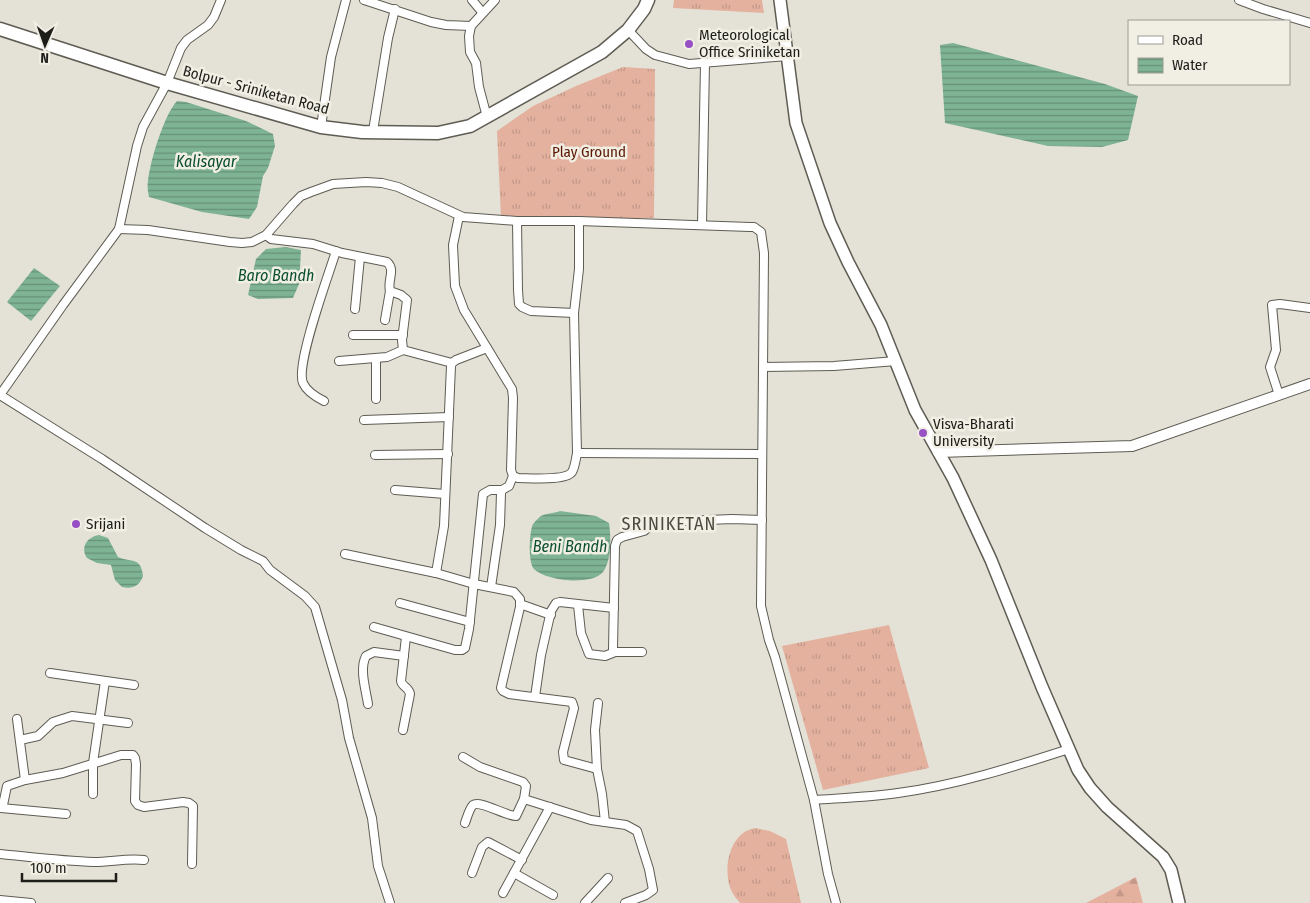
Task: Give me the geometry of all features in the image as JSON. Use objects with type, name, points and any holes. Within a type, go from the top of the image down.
[{"type":"main road","name":"Bolpur - Sriniketan Road","points":[[0,29],[167,83],[321,127],[438,133],[470,126],[602,52],[628,30],[644,9],[648,0]]},
{"type":"main road","points":[[780,0],[796,123],[830,223],[881,325],[916,410],[953,478],[991,560],[1078,770],[1090,788],[1108,807],[1163,857],[1171,870],[1179,903]]},
{"type":"street","points":[[221,0],[214,17],[187,40],[181,48],[167,83],[143,127],[120,229],[3,383],[0,395],[102,459],[240,550],[263,561],[270,570],[305,596],[315,607],[333,666],[349,738],[372,818],[377,860],[390,903]]},
{"type":"street","points":[[321,127],[331,57],[346,0]]},
{"type":"street","points":[[364,0],[431,22],[470,26]]},
{"type":"street","points":[[472,0],[482,12]]},
{"type":"street","points":[[487,117],[479,87],[476,63],[470,52],[470,26],[495,0]]},
{"type":"street","points":[[1239,0],[1310,23]]},
{"type":"street","points":[[373,131],[388,38],[395,9]]},
{"type":"street","points":[[628,30],[646,49],[656,55],[689,64],[788,56]]},
{"type":"street","points":[[702,225],[705,62]]},
{"type":"street","points":[[120,229],[148,230],[193,238],[242,243],[252,242],[266,235],[301,196],[333,184],[382,182],[398,187],[459,216],[518,220],[750,226],[762,234],[764,253],[761,606],[814,800],[828,874],[836,903]]},
{"type":"street","points":[[374,628],[455,650],[462,650],[467,644],[470,622],[483,494],[490,490],[502,490],[509,486],[513,476],[511,470],[512,389],[464,310],[455,286],[454,245],[459,216]]},
{"type":"street","points":[[518,220],[519,304],[522,308],[531,311],[574,313]]},
{"type":"street","points":[[513,476],[518,478],[560,477],[568,475],[573,470],[576,453],[574,313],[579,269],[580,221]]},
{"type":"street","points":[[266,235],[271,239],[313,244],[387,262],[392,270],[385,320]]},
{"type":"street","points":[[324,401],[308,389],[304,384],[301,374],[303,359],[336,251]]},
{"type":"street","points":[[355,309],[360,256]]},
{"type":"street","points":[[390,291],[402,295],[407,300],[401,346],[403,350]]},
{"type":"street","points":[[1279,395],[1270,368],[1276,350],[1272,305],[1280,304],[1310,308]]},
{"type":"street","points":[[353,335],[403,335]]},
{"type":"street","points":[[338,361],[394,355],[403,350],[452,363],[487,348]]},
{"type":"street","points":[[376,358],[376,399]]},
{"type":"street","points":[[763,367],[834,366],[896,361]]},
{"type":"street","points":[[436,573],[444,526],[452,363]]},
{"type":"street","points":[[938,452],[1132,446],[1310,384]]},
{"type":"street","points":[[364,420],[449,416]]},
{"type":"street","points":[[576,453],[762,454]]},
{"type":"street","points":[[375,454],[448,454]]},
{"type":"street","points":[[395,490],[445,494]]},
{"type":"street","points":[[491,588],[500,525],[502,490]]},
{"type":"street","points":[[615,652],[612,643],[615,546],[617,540],[644,531],[661,522],[732,519],[762,520]]},
{"type":"street","points":[[345,554],[514,592],[518,596],[520,604],[501,688],[509,694],[572,702],[574,708],[563,752],[564,760],[597,769]]},
{"type":"street","points":[[400,603],[470,622]]},
{"type":"street","points":[[535,697],[541,655],[556,603],[614,608]]},
{"type":"street","points":[[520,604],[551,615]]},
{"type":"street","points":[[578,605],[581,633],[589,654],[605,656],[615,652],[642,652]]},
{"type":"street","points":[[403,730],[403,721],[410,694],[409,689],[401,683],[406,636]]},
{"type":"street","points":[[368,704],[364,672],[366,656],[374,652],[404,656]]},
{"type":"street","points":[[50,673],[134,685]]},
{"type":"street","points":[[93,794],[93,764],[105,681]]},
{"type":"street","points":[[598,703],[595,730],[597,769],[605,822]]},
{"type":"street","points":[[20,740],[38,736],[53,722],[65,718],[80,717],[128,723]]},
{"type":"street","points":[[17,719],[25,780]]},
{"type":"street","points":[[814,800],[898,794],[933,788],[989,774],[1069,749]]},
{"type":"street","points":[[66,814],[1,808],[3,786],[63,773],[121,755],[133,756],[136,764],[135,801],[138,805],[144,807],[183,802],[193,806],[192,864]]},
{"type":"street","points":[[463,757],[480,767],[523,782],[526,786],[524,799],[517,814],[513,816],[481,804],[475,804],[472,806],[464,823]]},
{"type":"street","points":[[524,799],[591,820],[626,825],[637,831],[653,887],[651,893],[625,903]]},
{"type":"street","points":[[503,893],[550,807]]},
{"type":"street","points":[[472,873],[482,847],[486,842],[492,843],[522,860]]},
{"type":"street","points":[[0,854],[85,862],[144,860]]},
{"type":"street","points":[[514,873],[553,895]]},
{"type":"street","points":[[585,903],[608,878]]},
{"type":"street","points":[[0,900],[31,903]]},
{"type":"green space","points":[[674,0],[762,0],[764,13],[673,8]]},
{"type":"green space","name":"Play Ground","points":[[623,67],[655,69],[654,218],[501,218],[497,131],[533,106]]},
{"type":"green space","points":[[889,625],[929,768],[823,790],[782,646]]},
{"type":"green space","points":[[755,828],[770,831],[786,839],[801,903],[740,903],[733,894],[727,872],[730,852],[739,836]]},
{"type":"green space","points":[[1136,877],[1143,903],[1086,903]]},
{"type":"water","points":[[953,43],[1105,84],[1138,96],[1128,140],[1102,147],[1048,146],[945,123],[940,45]]},
{"type":"water","name":"Kalisayar","points":[[177,101],[186,102],[246,121],[273,134],[275,146],[268,168],[263,176],[257,207],[249,219],[202,212],[149,197],[149,172],[155,151],[167,117]]},
{"type":"water","name":"Baro Bandh","points":[[286,247],[301,250],[299,284],[293,298],[258,299],[248,295],[256,259],[266,249]]},
{"type":"water","points":[[34,268],[60,286],[31,321],[7,302]]},
{"type":"water","name":"Beni Bandh","points":[[560,511],[596,516],[609,523],[608,561],[603,572],[597,576],[579,580],[558,579],[540,573],[532,566],[530,547],[533,524],[541,516]]},
{"type":"water","points":[[99,535],[108,538],[118,557],[135,561],[140,565],[143,576],[137,585],[129,588],[122,587],[115,580],[111,565],[97,563],[87,558],[84,550],[86,543],[91,538]]},
{"type":"place","name":"Meteorological Office Sriniketan","points":[[689,44]]},
{"type":"place","name":"Visva-Bharati University","points":[[923,433]]},
{"type":"place","name":"Srijani","points":[[76,524]]},
{"type":"district","name":"SRINIKETAN","points":[[669,524]]}]
